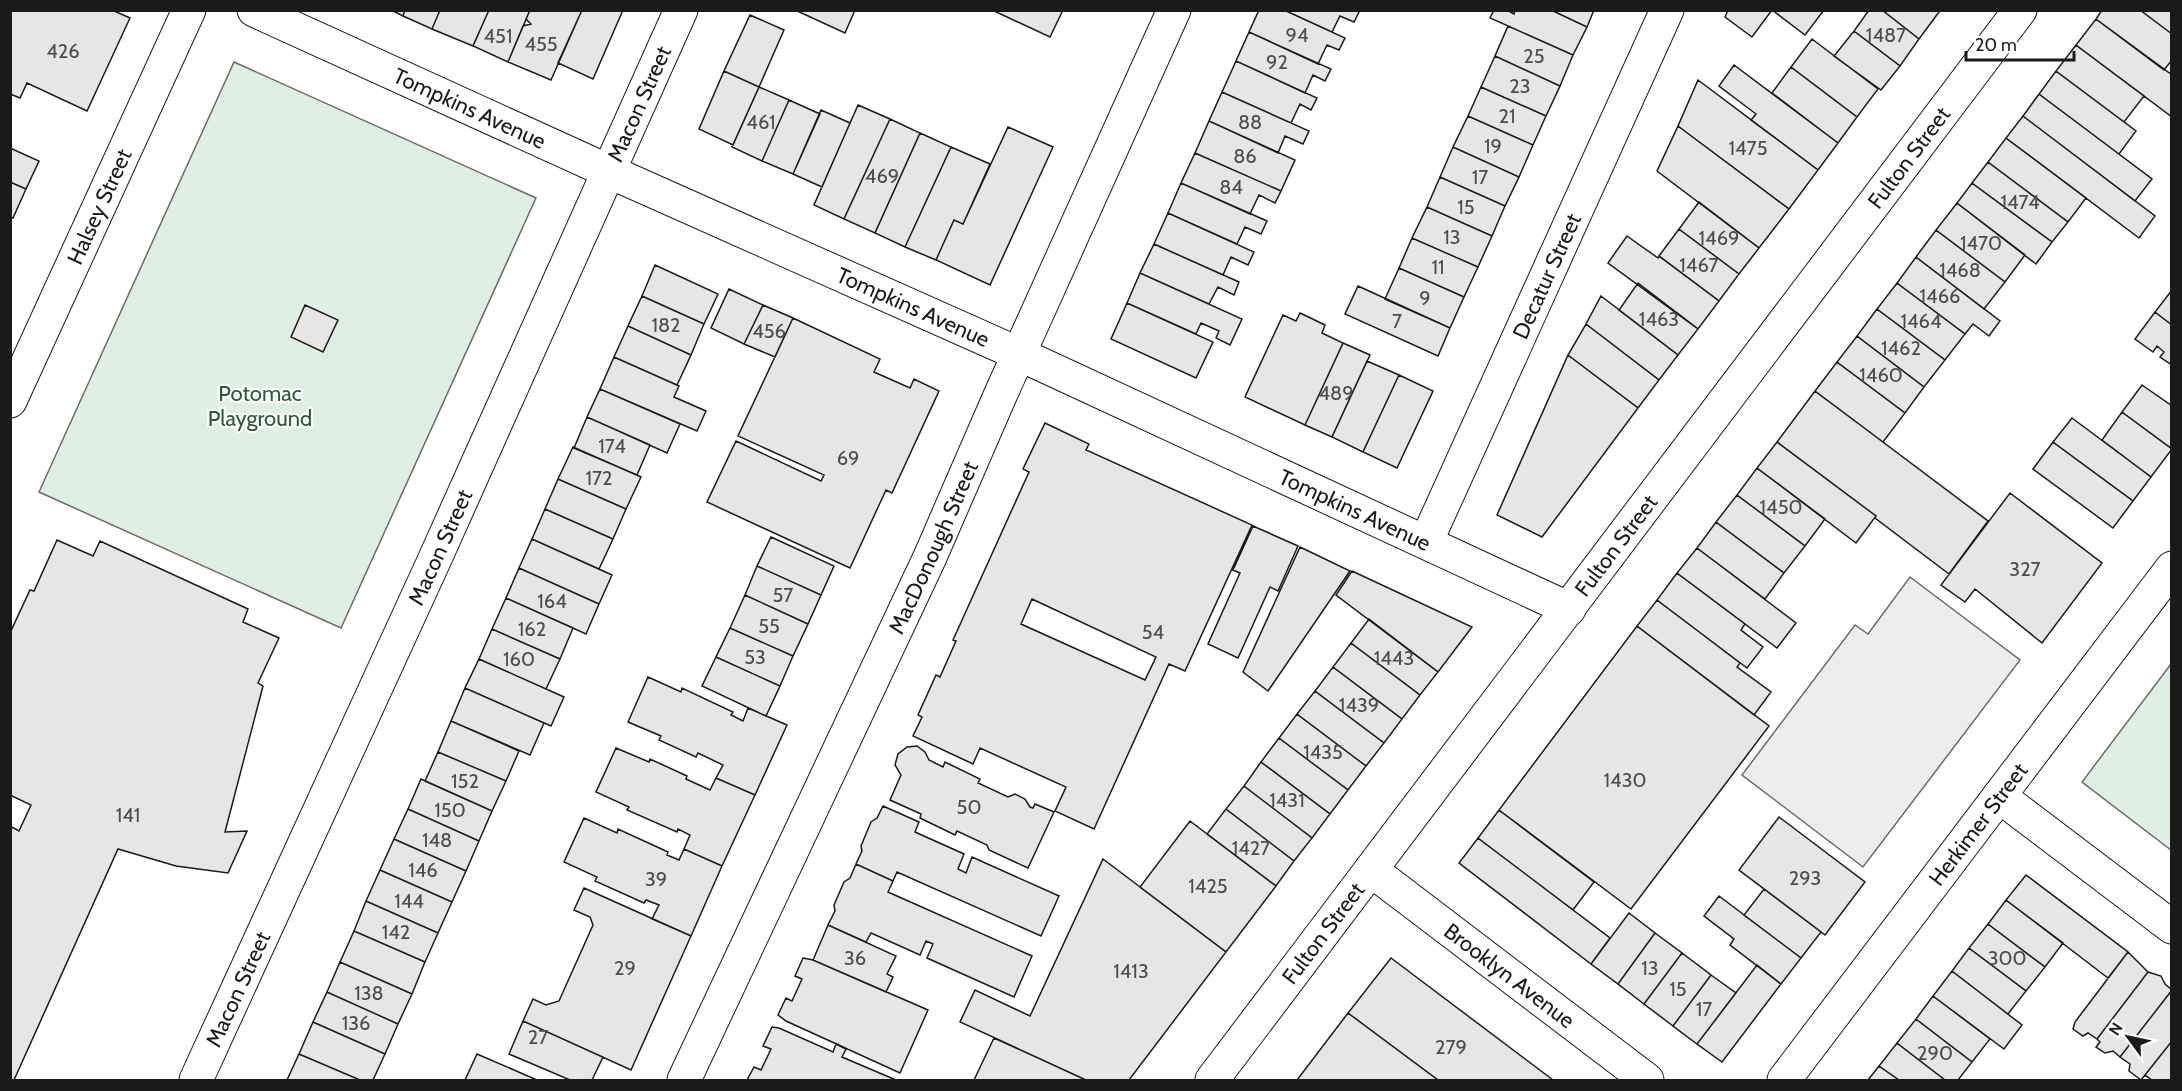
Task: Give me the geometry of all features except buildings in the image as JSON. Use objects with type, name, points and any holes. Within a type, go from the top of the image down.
[{"type":"street","name":"Halsey Street","points":[[10,401],[189,10]]},
{"type":"street","name":"Tompkins Avenue","points":[[254,10],[1019,354],[1569,609]]},
{"type":"street","name":"Macon Street","points":[[196,1080],[428,574],[681,10]]},
{"type":"street","name":"MacDonough Street","points":[[684,1080],[930,557],[1174,10]]},
{"type":"street","name":"Decatur Street","points":[[1426,542],[1667,10]]},
{"type":"street","name":"Fulton Street","points":[[1212,1080],[2020,10]]},
{"type":"street","name":"Herkimer Street","points":[[1784,1080],[2172,568]]},
{"type":"street","points":[[1999,796],[2172,927]]},
{"type":"street","name":"Brooklyn Avenue","points":[[1371,870],[1647,1080]]},
{"type":"green space","name":"Potomac Playground","points":[[234,62],[536,198],[341,628],[39,492]]},
{"type":"green space","points":[[2171,664],[2171,850],[2082,782]]},
{"type":"shaded area","points":[[1910,577],[2020,660],[1863,867],[1742,775],[1855,625],[1868,634]]}]
